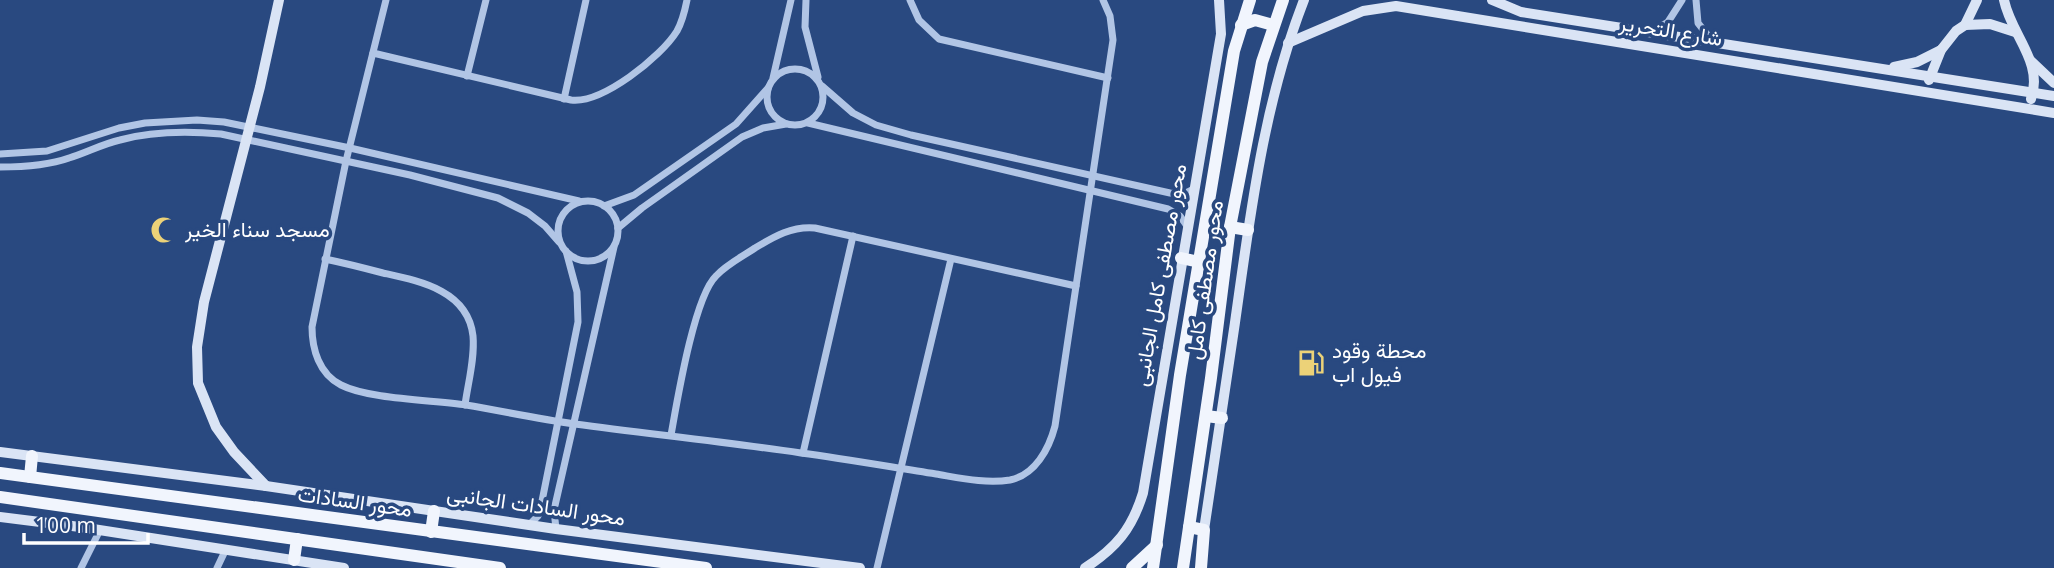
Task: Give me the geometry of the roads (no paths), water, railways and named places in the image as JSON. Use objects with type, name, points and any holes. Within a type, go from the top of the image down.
[{"type":"main road","name":"محور مصطفى كامل","points":[[1153,568],[1180,375],[1234,51],[1250,0]]},
{"type":"main road","name":"محور مصطفى كامل","points":[[1183,568],[1230,227],[1262,62],[1283,0]]},
{"type":"main road","points":[[1241,25],[1255,20],[1273,25]]},
{"type":"main road","points":[[1230,227],[1248,230]]},
{"type":"main road","points":[[1181,258],[1199,262]]},
{"type":"main road","points":[[1206,416],[1222,418]]},
{"type":"main road","points":[[30,477],[32,456]]},
{"type":"main road","name":"محور السادات","points":[[0,473],[706,568]]},
{"type":"main road","points":[[0,497],[500,568]]},
{"type":"main road","points":[[431,532],[434,511]]},
{"type":"main road","points":[[1189,527],[1204,530],[1201,568]]},
{"type":"main road","points":[[294,560],[297,539]]},
{"type":"main road","points":[[1132,568],[1157,545]]},
{"type":"street","points":[[266,486],[234,452],[216,427],[202,397],[197,372],[197,334],[279,0]]},
{"type":"street","points":[[386,0],[346,161],[325,259],[312,338],[316,357],[335,382],[359,392],[465,405],[573,424],[671,435],[998,481],[1019,478],[1037,464],[1048,447],[1055,426],[1113,40],[1103,0]]},
{"type":"street","points":[[467,76],[486,0]]},
{"type":"street","points":[[564,99],[586,0]]},
{"type":"street","points":[[373,53],[580,101],[594,98],[629,77],[672,38],[680,24],[687,0]]},
{"type":"street","points":[[786,124],[776,119],[769,110],[767,99],[791,0]]},
{"type":"street","points":[[618,228],[742,137],[763,128],[808,123],[820,111],[823,103],[820,84],[805,26],[806,0]]},
{"type":"street","points":[[910,0],[919,20],[939,39],[1108,78]]},
{"type":"street","name":"محور مصطفى كامل الجانبى","points":[[1085,568],[1123,536],[1138,509],[1144,484],[1219,47],[1219,0]]},
{"type":"street","points":[[1204,530],[1248,230],[1269,113],[1288,43],[1304,0]]},
{"type":"street","name":"شارع التحرير","points":[[1492,0],[1521,12],[2054,96]]},
{"type":"street","points":[[1651,33],[1668,22],[1682,0]]},
{"type":"street","points":[[1696,0],[1698,23],[1714,42]]},
{"type":"street","points":[[1928,92],[1930,76],[1941,50],[1956,31],[1965,25],[1977,0]]},
{"type":"street","points":[[2004,0],[2015,32],[2034,71],[2033,93],[2028,109]]},
{"type":"street","name":"شارع التحرير","points":[[1288,43],[1363,10],[1394,3],[2054,113]]},
{"type":"street","points":[[1965,25],[1990,24],[2015,32]]},
{"type":"street","points":[[1887,69],[1917,62],[1941,50]]},
{"type":"street","points":[[2031,61],[2054,83]]},
{"type":"street","points":[[0,154],[47,151],[119,128],[171,120],[197,120],[249,126],[604,206],[634,195],[736,124],[784,71],[799,69],[807,71],[853,113],[876,125],[1170,193],[1184,194],[1194,189]]},
{"type":"street","points":[[808,123],[1168,209],[1180,216],[1187,226]]},
{"type":"street","points":[[0,167],[47,164],[119,140],[157,133],[196,132],[346,161],[498,198],[528,213],[545,226],[566,251],[577,259],[594,261],[602,258],[614,247]]},
{"type":"street","points":[[559,242],[558,231],[562,216],[579,201]]},
{"type":"street","points":[[556,529],[554,510],[618,228],[616,219],[604,206]]},
{"type":"street","points":[[671,435],[697,314],[714,277],[772,238],[789,230],[815,228],[1076,286]]},
{"type":"street","points":[[803,453],[853,236]]},
{"type":"street","points":[[529,525],[540,511],[579,312],[577,292],[566,251]]},
{"type":"street","points":[[325,259],[423,282],[453,298],[465,312],[473,333],[465,405]]},
{"type":"street","points":[[877,568],[951,259]]},
{"type":"street","name":"محور السادات الجانبى","points":[[0,452],[860,568]]},
{"type":"street","points":[[0,517],[344,568]]},
{"type":"street","points":[[81,568],[100,530]]},
{"type":"street","points":[[217,568],[226,550]]},
{"type":"place","name":"مسجد سناء الخير","points":[[164,230]]},
{"type":"place","name":"محطة وقود فيول اب","points":[[1311,363]]}]
